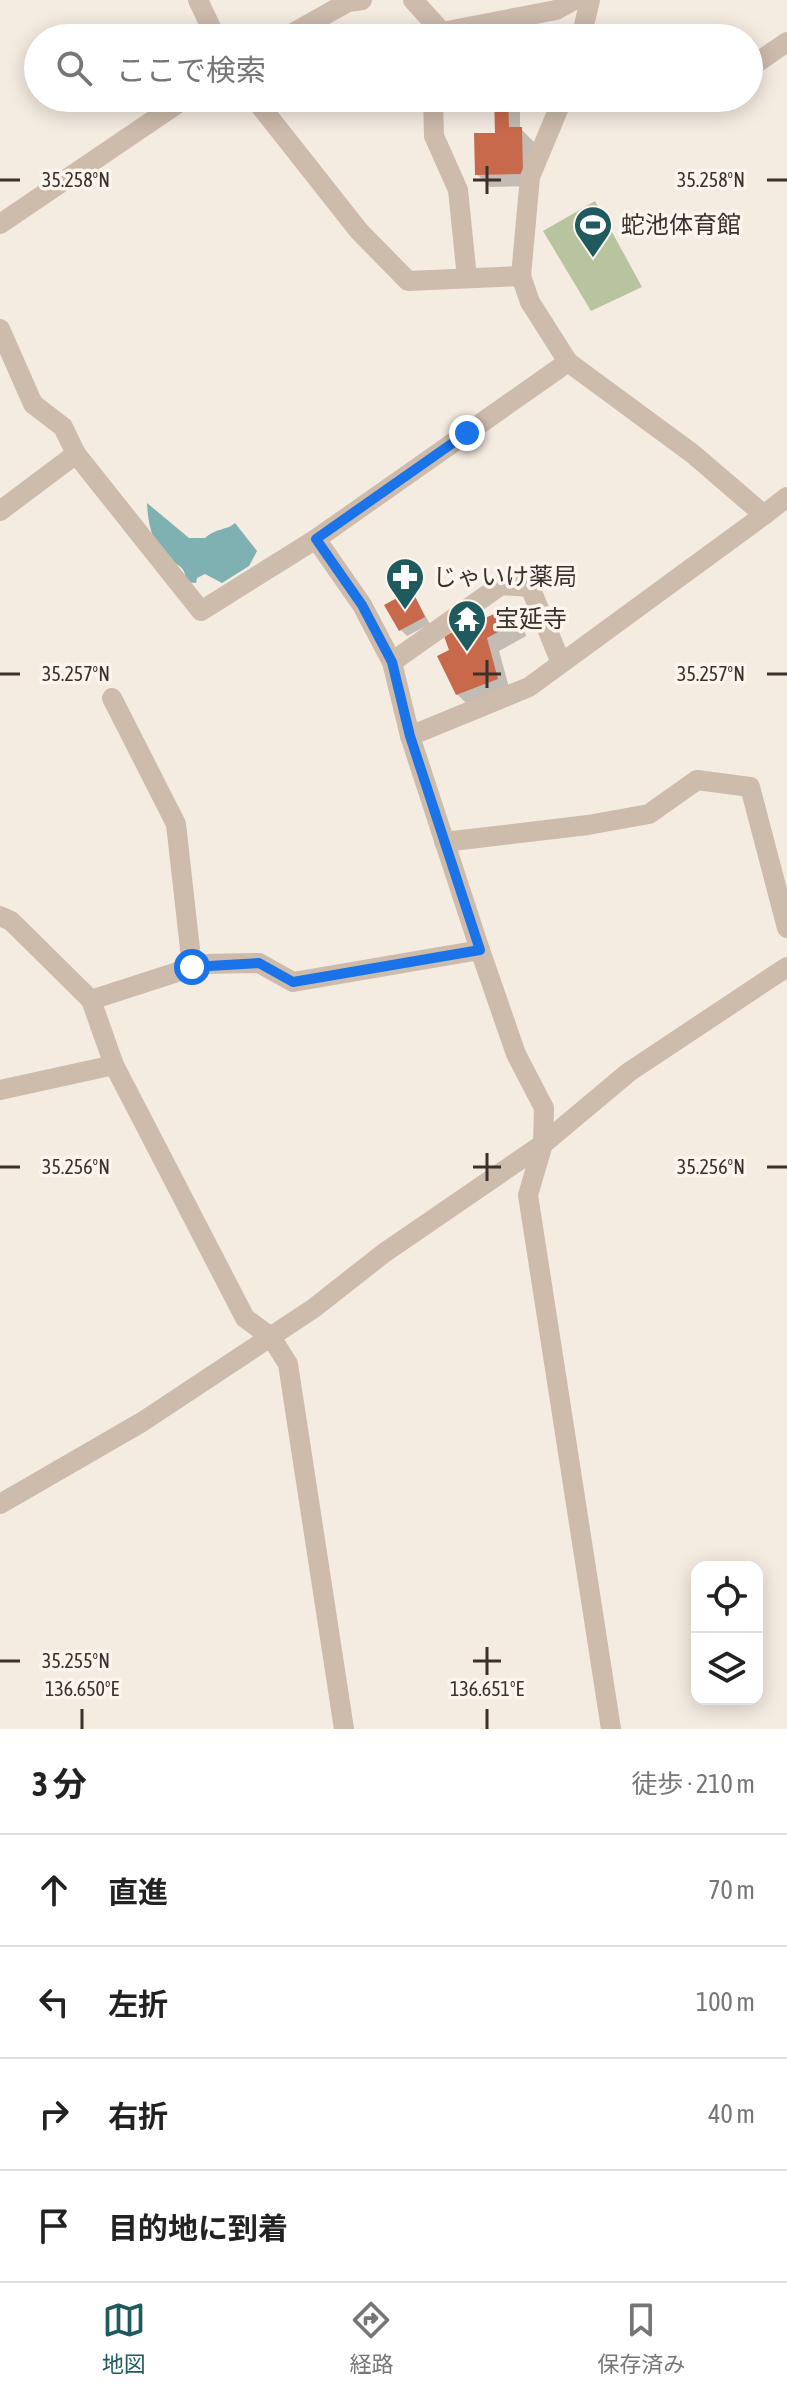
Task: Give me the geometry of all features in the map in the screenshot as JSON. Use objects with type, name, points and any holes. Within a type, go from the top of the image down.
[{"type":"street","points":[[198,0],[209,24]]},
{"type":"street","points":[[309,24],[348,2],[362,0]]},
{"type":"street","points":[[413,0],[432,24]]},
{"type":"street","points":[[492,24],[556,10],[574,0]]},
{"type":"street","points":[[584,24],[590,0]]},
{"type":"street","points":[[763,58],[787,42]]},
{"type":"street","points":[[0,224],[165,112]]},
{"type":"street","points":[[265,112],[340,208],[408,281],[521,276]]},
{"type":"street","points":[[433,112],[434,136],[458,190],[467,278]]},
{"type":"street","points":[[557,112],[530,177],[521,276],[530,302],[568,362],[693,454],[764,515]]},
{"type":"street","points":[[0,329],[33,404],[63,427],[76,454],[201,611],[316,539],[568,362]]},
{"type":"street","points":[[0,511],[76,454]]},
{"type":"street","points":[[410,736],[529,687],[787,497]]},
{"type":"street","points":[[316,539],[362,605],[392,662],[410,736],[480,950],[516,1054],[544,1108],[543,1144],[528,1195],[611,1729]]},
{"type":"street","points":[[392,662],[501,585],[530,587],[561,663]]},
{"type":"street","points":[[112,698],[176,824],[192,967]]},
{"type":"street","points":[[444,842],[588,825],[649,814],[697,780],[750,787],[787,928]]},
{"type":"street","points":[[0,916],[11,921],[91,1000],[114,1065],[245,1318],[271,1337],[288,1364],[344,1729]]},
{"type":"street","points":[[91,1000],[192,967],[259,963],[293,982],[480,950]]},
{"type":"street","points":[[0,1504],[75,1464],[314,1308],[384,1253],[543,1144],[629,1072],[787,967]]},
{"type":"street","points":[[0,1090],[114,1065]]},
{"type":"green space","name":"蛇池体育館","points":[[595,201],[642,287],[591,311],[543,231]]},
{"type":"water","points":[[147,503],[189,538],[205,538],[235,523],[257,551],[249,566],[222,583],[205,574],[197,578],[196,583],[186,582],[183,569],[163,553],[155,540]]},
{"type":"building","points":[[494,112],[508,112],[509,127],[522,127],[523,174],[475,175],[474,133],[495,133]]},
{"type":"building","name":"じゃいけ薬局","points":[[412,590],[425,617],[399,631],[384,605]]},
{"type":"building","name":"宝延寺","points":[[510,607],[514,623],[487,638],[498,679],[456,695],[437,656],[449,650],[444,636]]},
{"type":"place","name":"蛇池体育館","points":[[593,259]]},
{"type":"place","name":"じゃいけ薬局","points":[[405,611]]},
{"type":"place","name":"宝延寺","points":[[467,653]]},
{"type":"route","points":[[192,967],[259,963],[293,982],[480,950],[410,736],[392,662],[362,605],[316,539],[467,433]]}]
